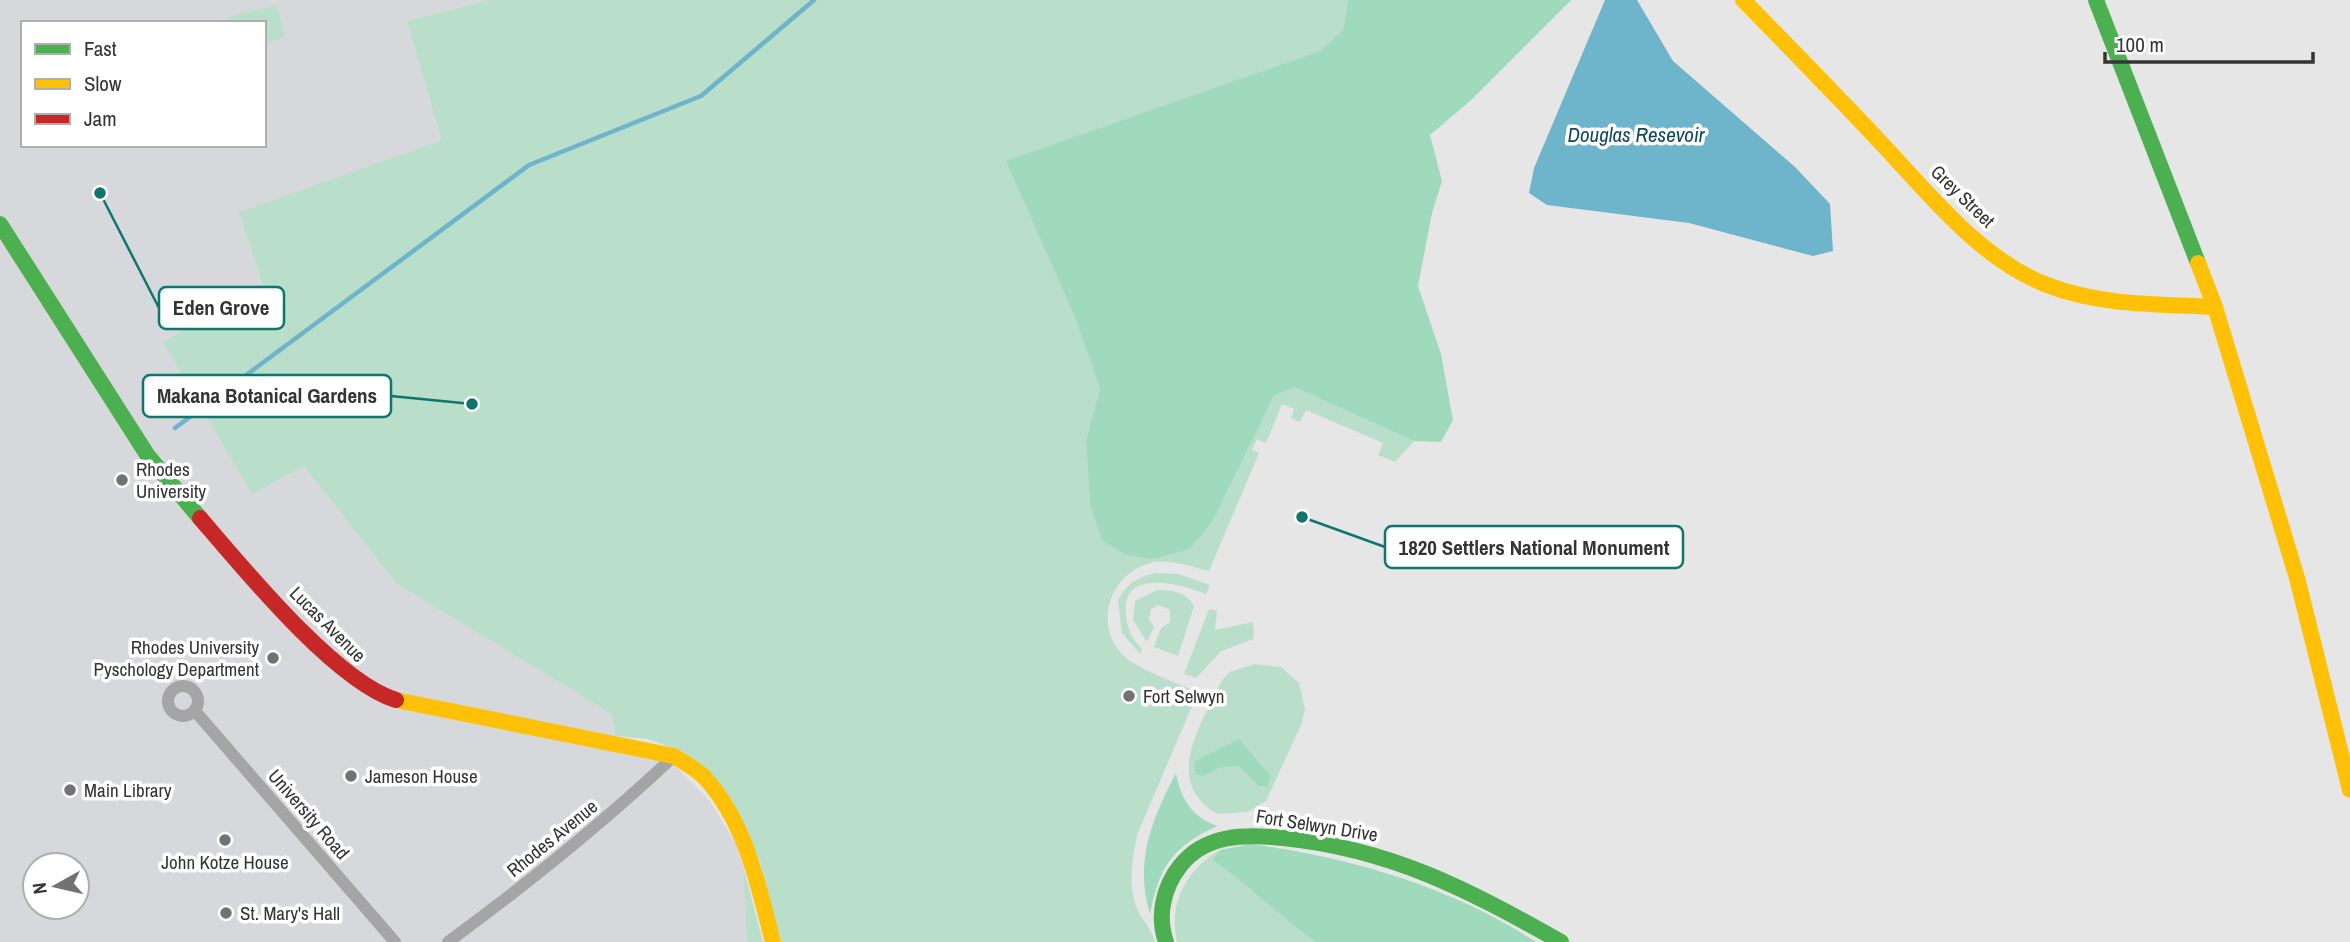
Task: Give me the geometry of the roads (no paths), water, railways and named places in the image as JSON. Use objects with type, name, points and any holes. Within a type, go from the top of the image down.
[{"type":"main road","name":"Grey Street","points":[[1742,0],[1952,217],[1994,254],[2038,280],[2071,293],[2105,299],[2215,307]]},
{"type":"main road","points":[[2096,0],[2215,307],[2297,578],[2350,790]]},
{"type":"main road","name":"Lucas Avenue","points":[[0,224],[46,292],[148,456],[250,576],[358,682],[385,697],[418,707],[541,728],[674,756],[704,776],[730,812],[752,862],[773,942]]},
{"type":"main road","name":"Fort Selwyn Drive","points":[[1166,942],[1162,915],[1169,883],[1180,865],[1194,852],[1210,841],[1230,835],[1277,837],[1367,851],[1421,870],[1488,900],[1561,942]]},
{"type":"street","name":"University Road","points":[[195,712],[394,942]]},
{"type":"street","name":"Rhodes Avenue","points":[[448,942],[538,876],[615,812],[674,756]]},
{"type":"water","name":"Douglas Resevoir","points":[[1605,0],[1637,0],[1673,61],[1795,167],[1830,204],[1833,251],[1813,256],[1689,223],[1547,205],[1529,193],[1534,168]]},
{"type":"waterway","points":[[175,428],[529,165],[701,96],[814,0]]},
{"type":"place","name":"Eden Grove","points":[[100,193]]},
{"type":"place","name":"Makana Botanical Gardens","points":[[472,404]]},
{"type":"place","name":"Rhodes University","points":[[122,480]]},
{"type":"place","name":"1820 Settlers National Monument","points":[[1302,517]]},
{"type":"place","name":"Rhodes University Pyschology Department","points":[[273,658]]},
{"type":"place","name":"Fort Selwyn","points":[[1129,696]]},
{"type":"place","name":"Jameson House","points":[[351,776]]},
{"type":"place","name":"Main Library","points":[[70,790]]},
{"type":"place","name":"John Kotze House","points":[[225,840]]},
{"type":"place","name":"St. Mary's Hall","points":[[226,913]]}]
